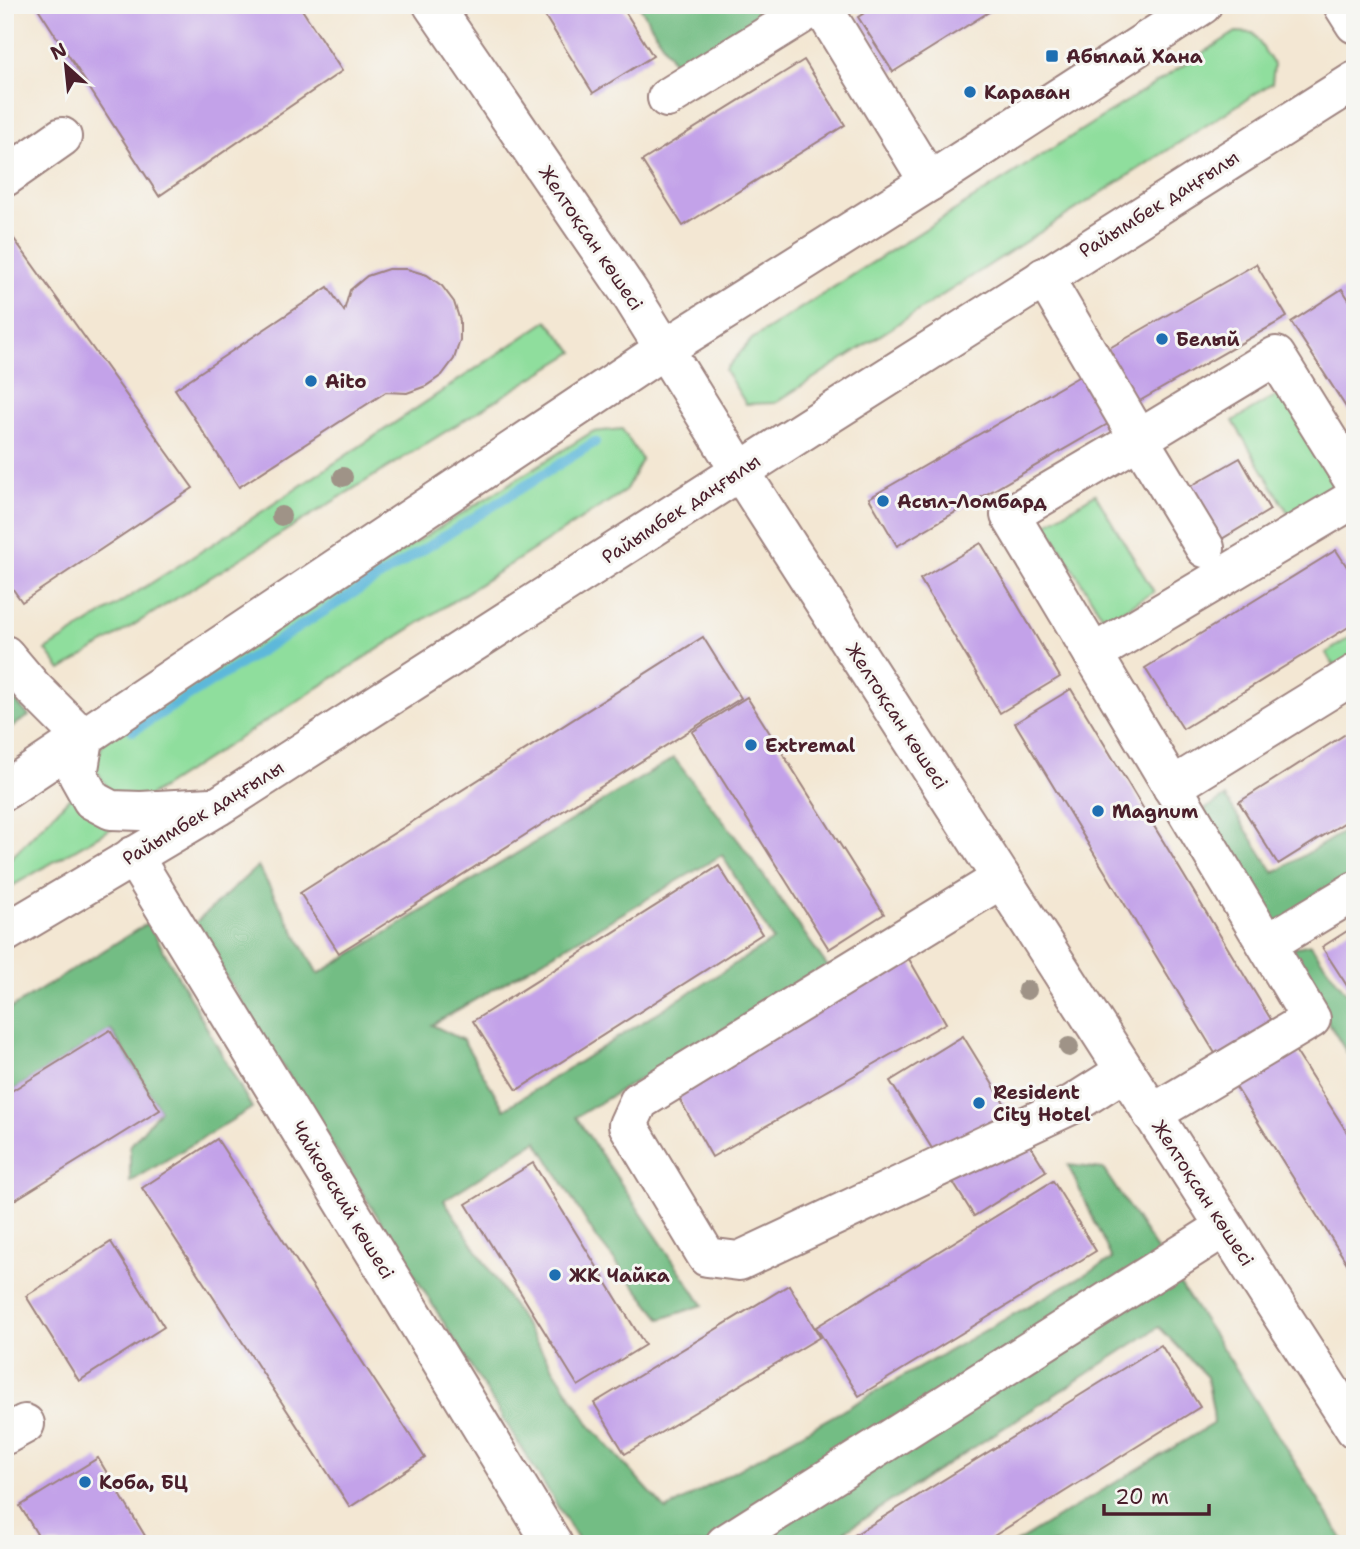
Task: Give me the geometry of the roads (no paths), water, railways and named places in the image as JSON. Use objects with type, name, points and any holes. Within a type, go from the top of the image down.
[{"type":"main road","name":"Желтоқсан көшесі","points":[[433,5],[629,292],[740,471],[1355,1429]]},
{"type":"main road","points":[[667,98],[819,5],[929,182]]},
{"type":"main road","points":[[5,790],[664,349],[1202,5]]},
{"type":"main road","points":[[1343,5],[1355,24]]},
{"type":"main road","name":"Райымбек даңғылы","points":[[5,933],[217,807],[1355,81]]},
{"type":"main road","points":[[5,177],[62,137]]},
{"type":"main road","points":[[1044,277],[1205,548]]},
{"type":"main road","points":[[1152,1114],[1311,1019],[1010,515],[1276,356],[1355,483]]},
{"type":"main road","points":[[1093,654],[1355,498]]},
{"type":"main road","points":[[5,655],[33,688],[84,739]]},
{"type":"main road","points":[[1172,786],[1355,674]]},
{"type":"main road","points":[[84,739],[78,775],[92,800],[111,810],[217,807]]},
{"type":"main road","name":"Чайковский көшесі","points":[[133,856],[553,1544]]},
{"type":"main road","points":[[1002,879],[639,1101],[628,1125],[707,1257],[739,1261],[1073,1104],[1125,1071]]},
{"type":"main road","points":[[1267,944],[1355,891]]},
{"type":"main road","points":[[725,1544],[1225,1227]]},
{"type":"waterway","points":[[133,731],[595,442]]},
{"type":"place","name":"Абылай Хана","points":[[1052,56]]},
{"type":"place","name":"Караван","points":[[970,92]]},
{"type":"place","name":"Белый","points":[[1162,339]]},
{"type":"place","name":"Aito","points":[[311,381]]},
{"type":"place","name":"Асыл-Ломбард","points":[[883,501]]},
{"type":"place","name":"Extremal","points":[[751,745]]},
{"type":"place","name":"Magnum","points":[[1098,811]]},
{"type":"place","name":"Resident City Hotel","points":[[979,1103]]},
{"type":"place","name":"ЖК Чайка","points":[[555,1275]]},
{"type":"place","name":"Коба, БЦ","points":[[85,1482]]}]
